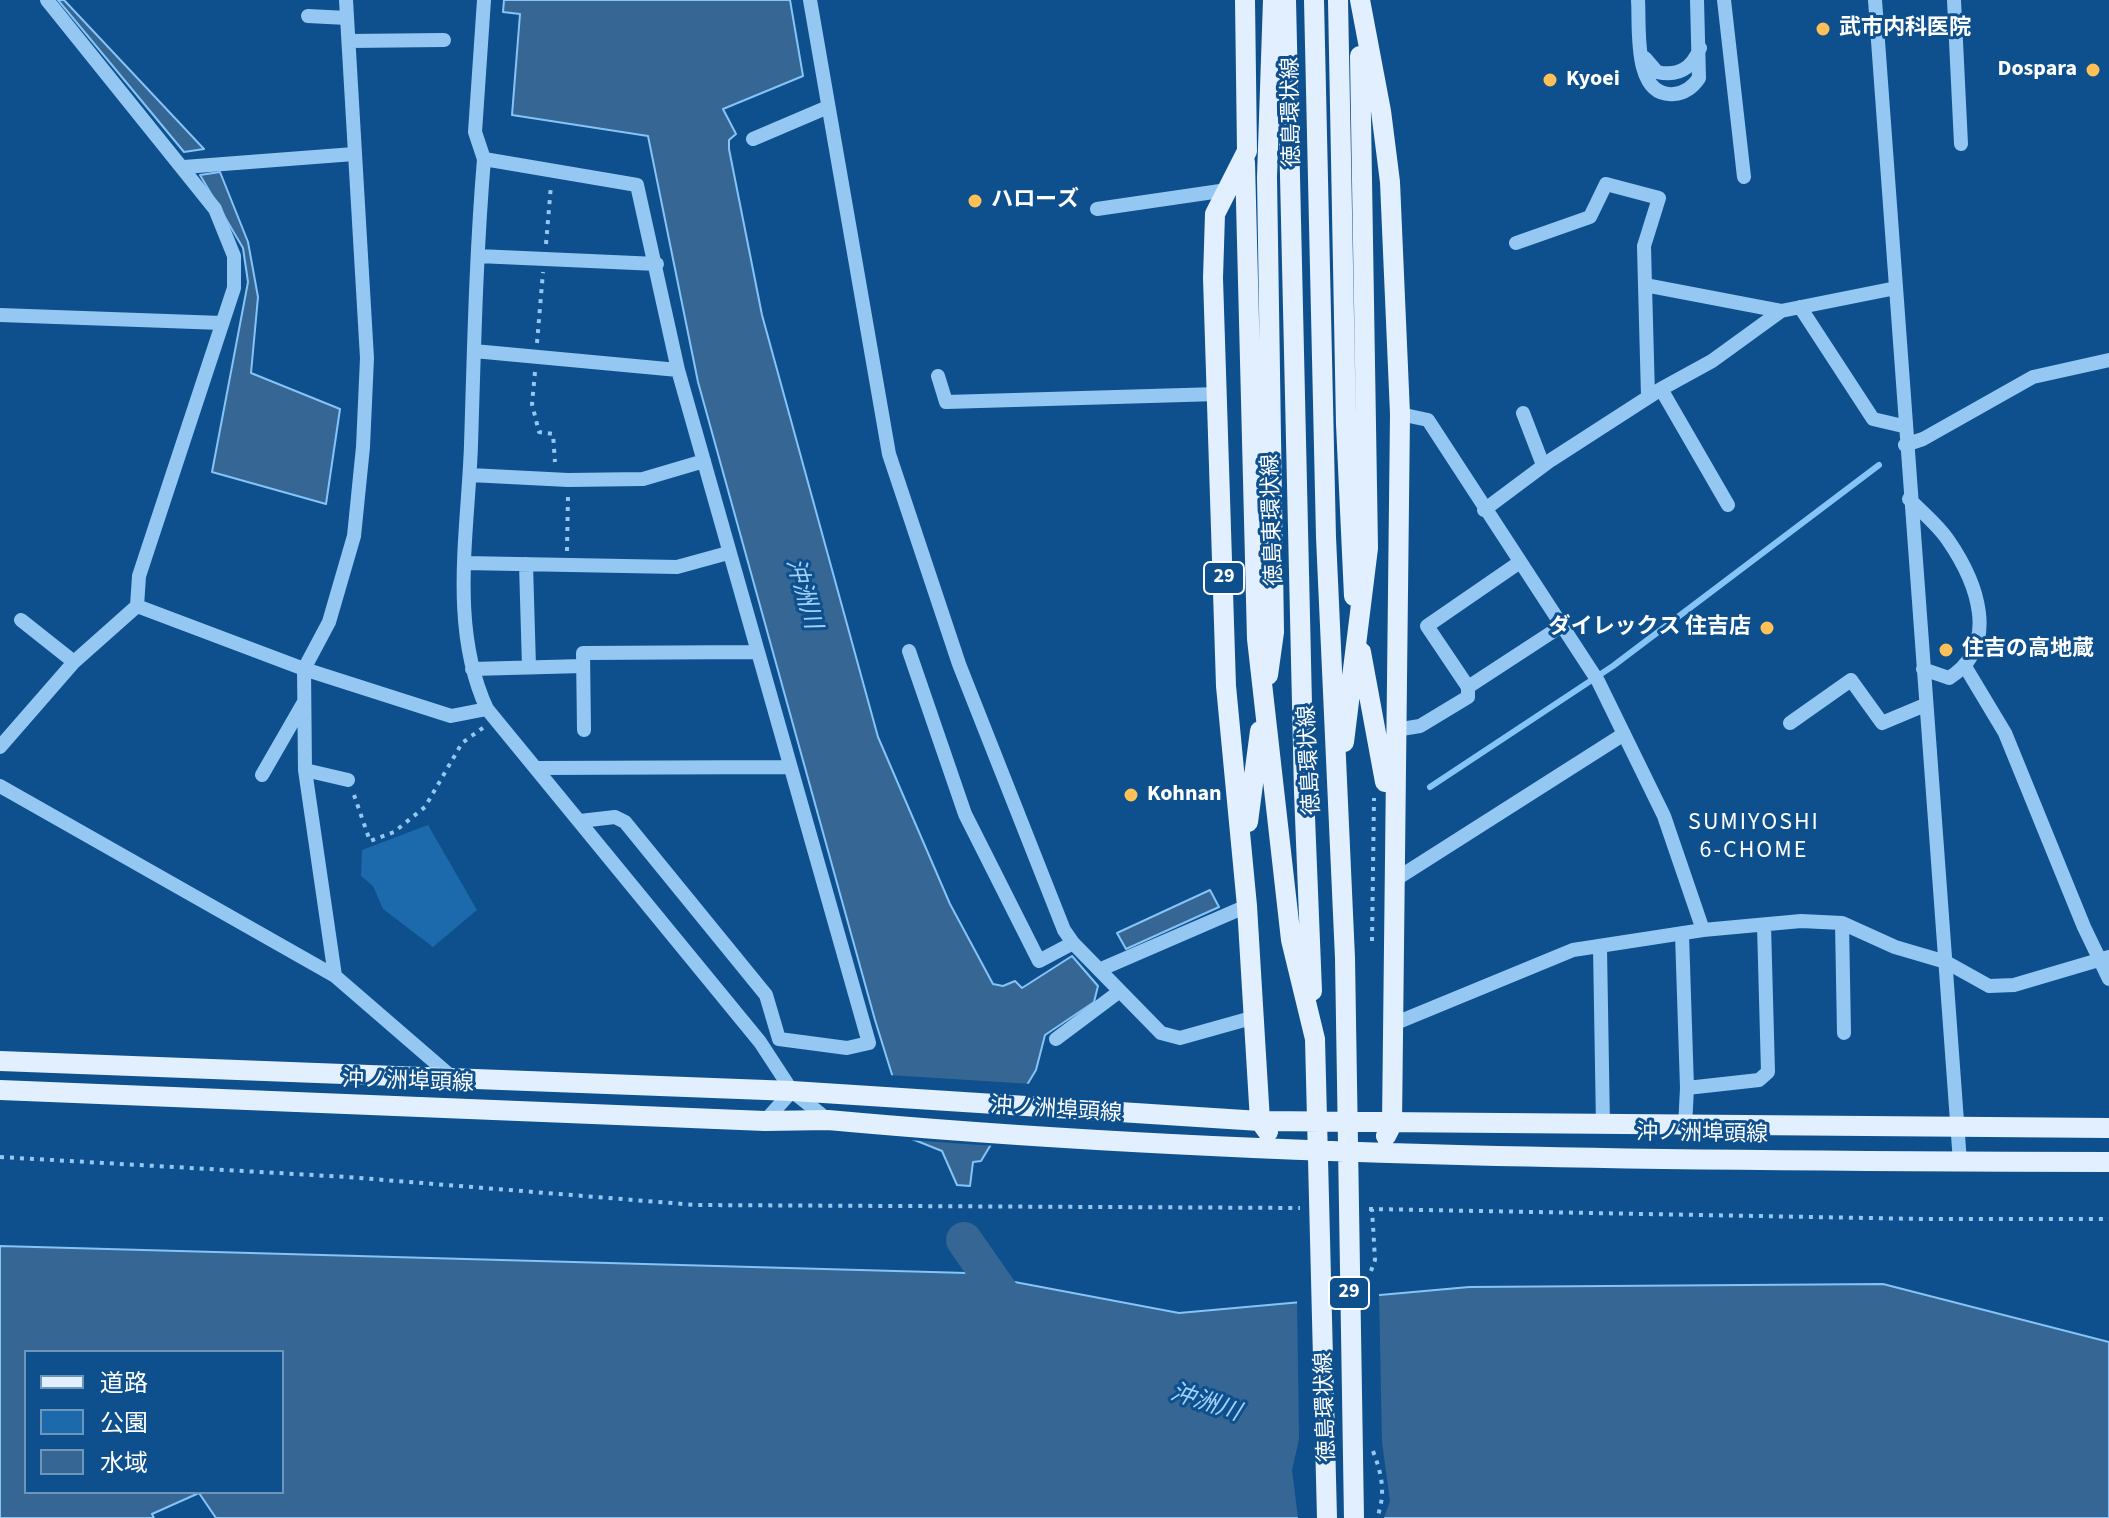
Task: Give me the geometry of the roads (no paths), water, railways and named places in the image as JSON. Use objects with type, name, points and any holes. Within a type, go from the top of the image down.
[{"type":"main road","name":"徳島環状線","points":[[1245,0],[1248,63],[1245,162]]},
{"type":"main road","points":[[1247,901],[1248,814],[1274,632],[1267,177],[1273,0]]},
{"type":"main road","name":"徳島東環状線","points":[[1286,0],[1304,792],[1315,1039]]},
{"type":"main road","name":"徳島環状線","points":[[1314,0],[1326,537],[1345,958],[1354,1518]]},
{"type":"main road","points":[[1338,0],[1346,424],[1354,595],[1385,781],[1393,881]]},
{"type":"main road","name":"29","points":[[1345,958],[1339,811],[1345,729],[1367,568],[1368,529],[1359,0]]},
{"type":"main road","name":"29","points":[[1359,0],[1381,111],[1390,182],[1400,414],[1402,501],[1395,730],[1392,1124]]},
{"type":"main road","name":"29","points":[[1245,162],[1215,214],[1213,278],[1226,686],[1247,901],[1260,1121]]},
{"type":"main road","name":"29","points":[[1245,162],[1253,534],[1263,707],[1282,844],[1291,940],[1315,1039]]},
{"type":"main road","name":"徳島環状線","points":[[1315,1039],[1327,1518]]},
{"type":"main road","name":"沖ノ洲埠頭線","points":[[0,1061],[792,1091],[873,1099],[1260,1121],[1685,1127],[2109,1128]]},
{"type":"main road","name":"沖ノ洲埠頭線","points":[[0,1090],[765,1121],[828,1120],[1287,1152],[2109,1162]]},
{"type":"main road","points":[[1260,1121],[1287,1152]]},
{"type":"main road","points":[[1368,1153],[1384,1139],[1392,1124]]},
{"type":"street","points":[[0,747],[74,662],[137,606],[139,576],[234,288],[234,256],[215,209],[47,0]]},
{"type":"street","points":[[335,976],[305,770],[304,669],[329,622],[354,536],[361,462],[367,358],[346,0]]},
{"type":"street","points":[[484,0],[475,132],[484,159],[464,563],[465,625],[472,669],[492,714],[760,1042],[792,1091],[828,1120]]},
{"type":"street","points":[[810,0],[889,454],[959,664],[1064,930],[1161,1033],[1180,1038],[1255,1017]]},
{"type":"street","points":[[1638,0],[1641,47],[1650,85],[1658,91],[1677,95],[1694,86],[1699,78],[1697,0]]},
{"type":"street","points":[[1724,0],[1744,177]]},
{"type":"street","points":[[1875,0],[1903,426],[1960,1162]]},
{"type":"street","points":[[1954,0],[1961,144]]},
{"type":"street","points":[[308,16],[347,18]]},
{"type":"street","points":[[349,41],[444,40]]},
{"type":"street","points":[[1641,47],[1650,67],[1667,74],[1687,69],[1700,48]]},
{"type":"street","points":[[753,139],[828,107]]},
{"type":"street","points":[[184,167],[354,154]]},
{"type":"street","points":[[484,159],[637,185],[657,264],[678,370],[869,1043],[847,1048],[779,1039],[766,995],[625,822],[615,817],[580,821]]},
{"type":"street","points":[[1516,243],[1590,217],[1606,184],[1659,198],[1644,246],[1654,392],[1728,505]]},
{"type":"street","points":[[1097,209],[1227,190]]},
{"type":"street","points":[[478,256],[657,264]]},
{"type":"street","points":[[1645,285],[1781,311],[1896,288]]},
{"type":"street","points":[[1800,307],[1873,419],[1903,426]]},
{"type":"street","points":[[1484,510],[1543,465],[1654,392],[1712,361],[1781,311]]},
{"type":"street","points":[[0,315],[222,323]]},
{"type":"street","points":[[474,351],[678,370]]},
{"type":"street","points":[[1905,445],[1923,439],[2033,377],[2109,360]]},
{"type":"street","points":[[938,376],[946,402],[1218,394]]},
{"type":"street","points":[[1523,413],[1543,465]]},
{"type":"street","points":[[1400,414],[1428,420],[1484,510],[1596,676],[1664,816],[1703,930]]},
{"type":"street","points":[[470,475],[562,480],[643,479],[704,461]]},
{"type":"street","points":[[1909,499],[1948,539],[1980,602],[1978,649],[1966,668],[1949,678],[1923,669]]},
{"type":"street","points":[[464,563],[677,567],[728,553]]},
{"type":"street","points":[[1395,730],[1420,726],[1468,697],[1468,687],[1427,626],[1520,562]]},
{"type":"street","points":[[526,564],[529,667]]},
{"type":"street","points":[[137,606],[304,669],[451,716],[492,714]]},
{"type":"street","points":[[21,620],[74,662]]},
{"type":"street","points":[[1468,687],[1563,625]]},
{"type":"street","points":[[909,651],[965,814],[1039,961],[1073,943]]},
{"type":"street","points":[[472,669],[529,667],[583,659],[757,652]]},
{"type":"street","points":[[583,659],[584,730]]},
{"type":"street","points":[[1966,668],[2005,733],[2104,959],[2109,979]]},
{"type":"street","points":[[1790,723],[1851,680],[1882,723],[1925,705]]},
{"type":"street","points":[[262,775],[304,701]]},
{"type":"street","points":[[1393,881],[1624,734]]},
{"type":"street","points":[[537,768],[790,767]]},
{"type":"street","points":[[305,770],[348,780]]},
{"type":"street","points":[[0,786],[335,976],[453,1078]]},
{"type":"street","points":[[1099,970],[1247,901]]},
{"type":"street","points":[[1391,1025],[1573,950],[1703,930],[1842,923],[1895,947],[1946,962],[1989,986],[2014,985],[2104,959]]},
{"type":"street","points":[[1842,923],[1844,1033]]},
{"type":"street","points":[[1687,1088],[1759,1080],[1768,1072],[1764,925]]},
{"type":"street","points":[[1682,934],[1687,1088],[1685,1127]]},
{"type":"street","points":[[1600,947],[1603,1126]]},
{"type":"street","points":[[1056,1039],[1120,991]]},
{"type":"street","points":[[765,1121],[792,1091]]},
{"type":"water","points":[[58,0],[64,0],[204,149],[184,152]]},
{"type":"water","points":[[504,0],[790,0],[803,76],[723,109],[736,134],[729,140],[729,149],[762,315],[878,737],[950,904],[993,984],[1003,986],[1015,981],[1022,988],[1072,956],[1098,986],[1094,1002],[1045,1035],[1036,1070],[981,1161],[973,1162],[970,1186],[957,1185],[942,1151],[912,1139],[875,1020],[698,382],[648,136],[512,115],[520,14],[503,12]]},
{"type":"water","points":[[220,172],[248,242],[258,297],[251,373],[340,409],[326,504],[212,472],[248,282],[243,248],[200,175]]},
{"type":"water","points":[[1210,890],[1219,907],[1126,949],[1117,933]]},
{"type":"water","points":[[0,1246],[967,1273],[1179,1313],[1469,1287],[1883,1284],[2109,1342],[2109,1518],[216,1518],[200,1494],[284,1494],[284,1350],[24,1350],[24,1494],[197,1494],[152,1514],[154,1518],[0,1518]]},
{"type":"waterway","points":[[1430,787],[1613,666],[1879,465]]},
{"type":"waterway","name":"沖洲川","points":[[964,1240],[1017,1316]]},
{"type":"place","name":"武市内科医院","points":[[1823,29]]},
{"type":"place","name":"Dospara","points":[[2093,70]]},
{"type":"place","name":"Kyoei","points":[[1550,80]]},
{"type":"place","name":"ハローズ","points":[[975,201]]},
{"type":"place","name":"ダイレックス 住吉店","points":[[1767,628]]},
{"type":"place","name":"住吉の高地蔵","points":[[1946,650]]},
{"type":"place","name":"Kohnan","points":[[1131,795]]},
{"type":"district","name":"SUMIYOSHI 6-CHOME","points":[[1754,838]]}]
